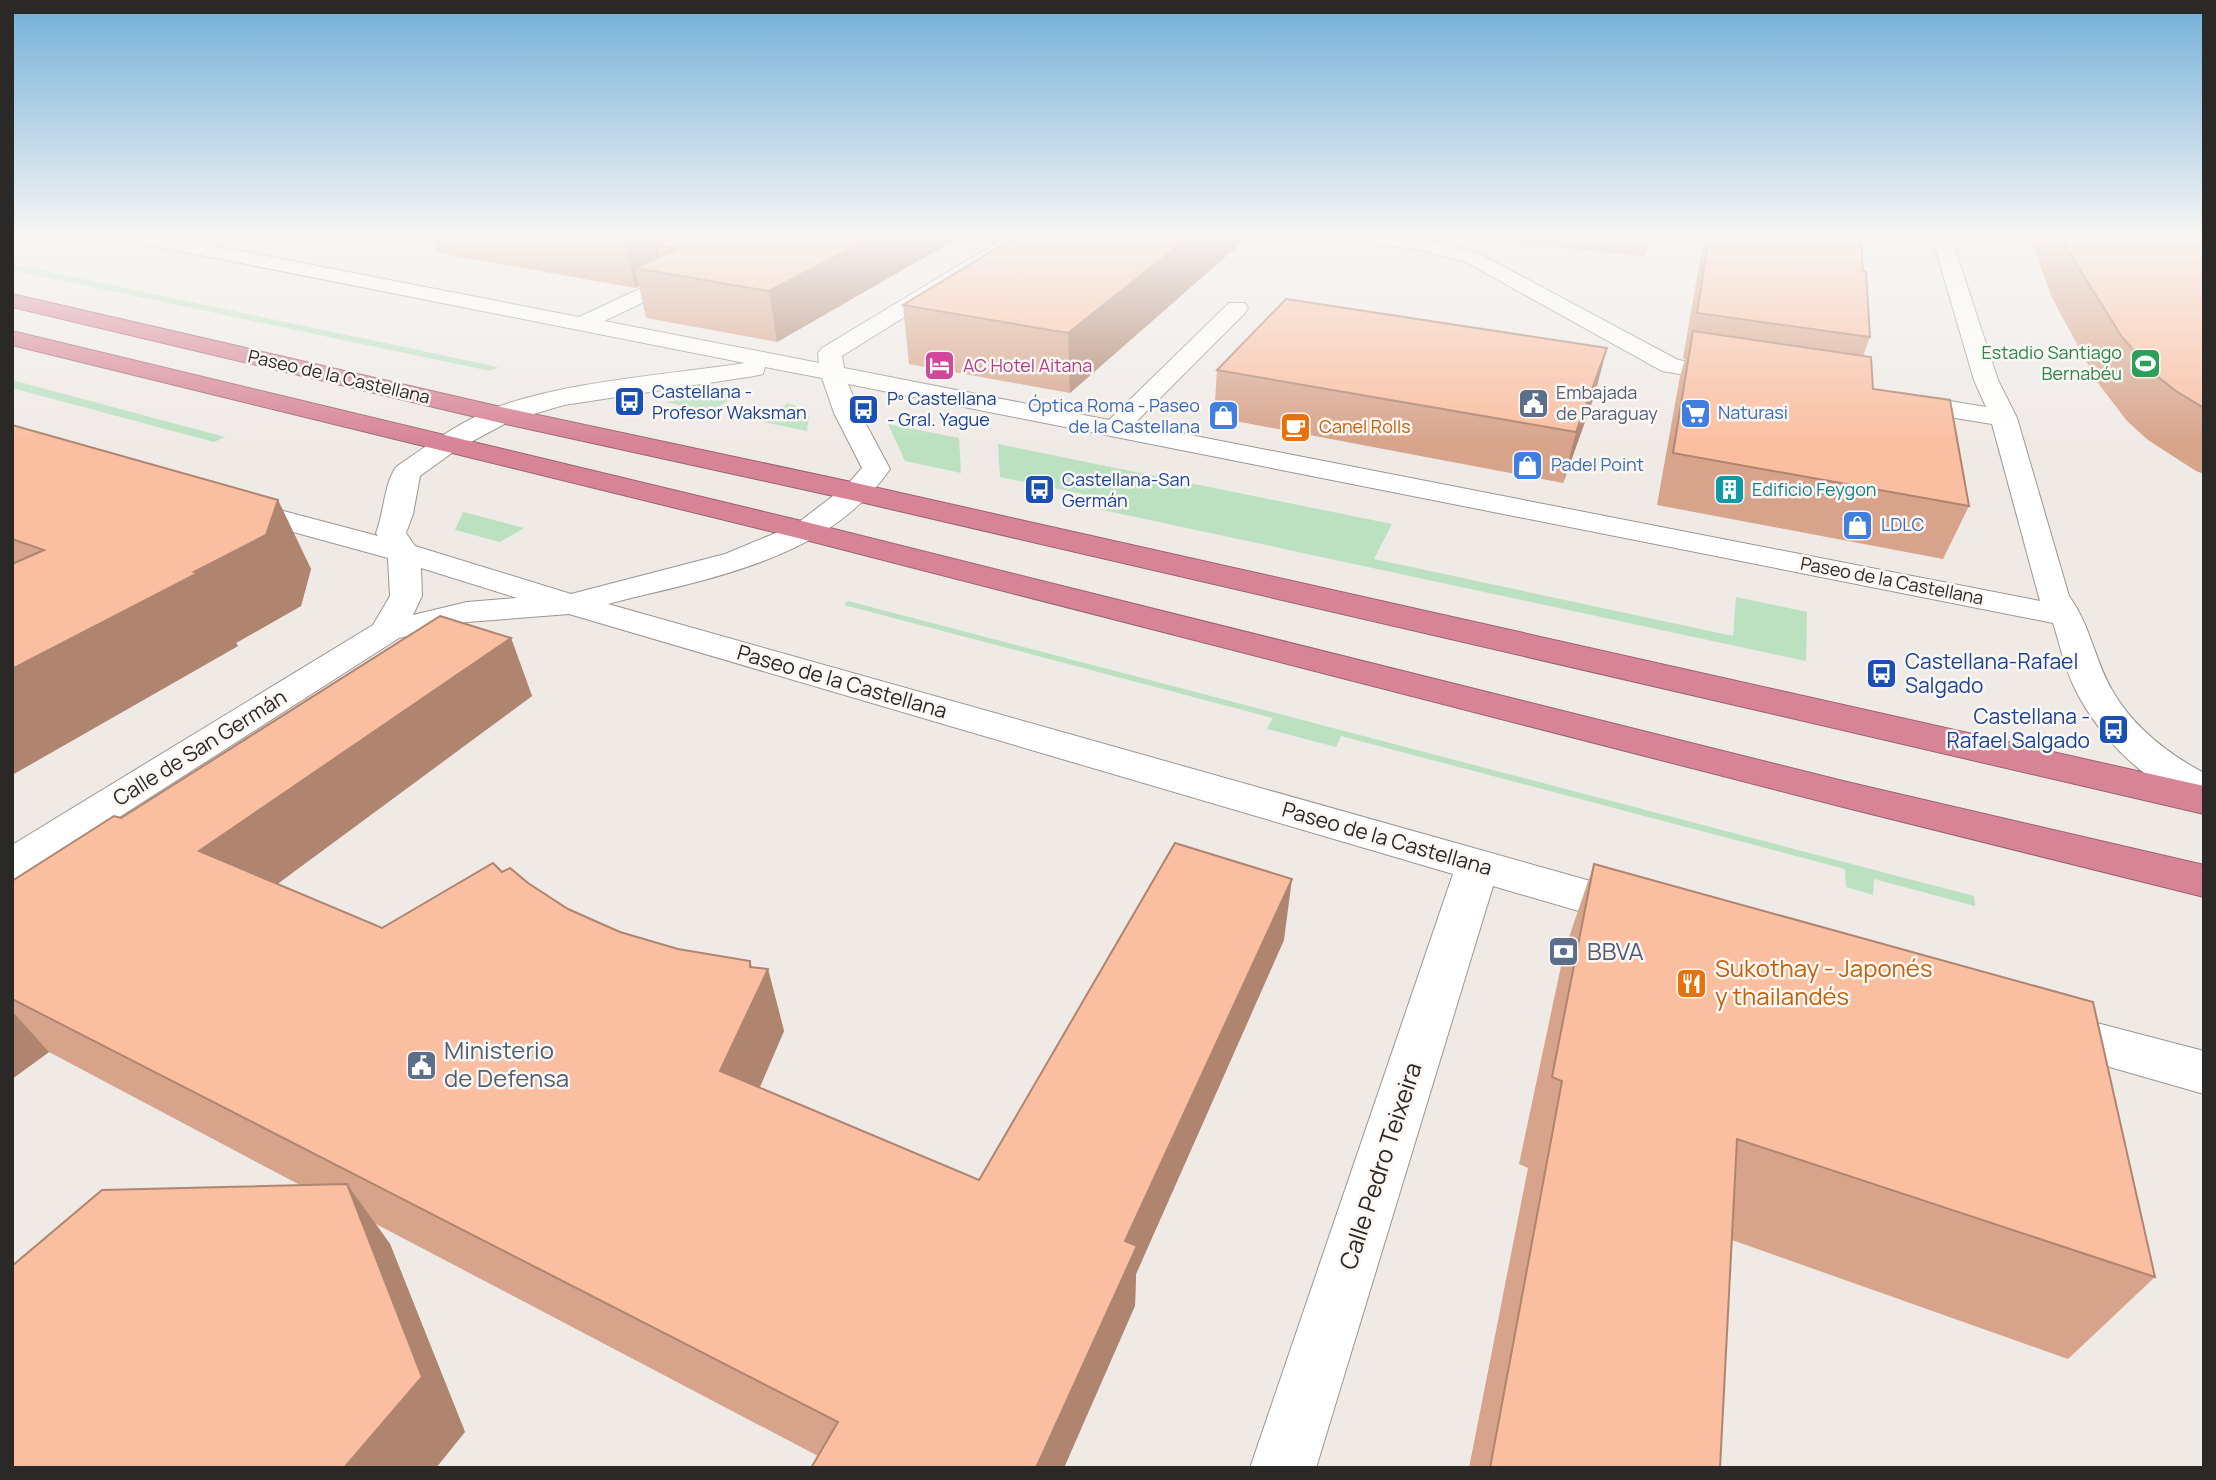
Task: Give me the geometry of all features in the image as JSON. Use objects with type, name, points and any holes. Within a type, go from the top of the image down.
[{"type":"highway","name":"Paseo de la Castellana","points":[[38,306],[502,415],[856,492],[2204,800]]},
{"type":"highway","name":"Paseo de la Castellana","points":[[12,338],[806,531],[1847,795],[2204,881]]},
{"type":"street","name":"Paseo de la Castellana","points":[[491,306],[2067,616]]},
{"type":"street","points":[[582,324],[620,306]]},
{"type":"street","points":[[570,604],[736,561],[806,531],[856,492],[876,469],[831,372],[830,353],[906,306]]},
{"type":"street","points":[[1561,306],[1671,366],[1749,378]]},
{"type":"street","points":[[1963,306],[1986,380],[2004,418],[2053,596],[2067,616],[2092,689],[2133,744],[2167,771],[2204,792]]},
{"type":"street","points":[[1115,428],[1237,307]]},
{"type":"street","name":"Paseo de la Castellana","points":[[404,553],[391,533],[398,514],[406,473],[446,444],[502,415],[562,398],[702,375],[791,365]]},
{"type":"street","points":[[1879,397],[2004,418]]},
{"type":"street","name":"Paseo de la Castellana","points":[[210,499],[1663,919]]},
{"type":"street","points":[[387,631],[405,596],[404,553]]},
{"type":"street","name":"Calle de San Germán","points":[[12,865],[387,631],[467,612],[570,604]]},
{"type":"street","name":"Calle Pedro Teixeira","points":[[1283,1468],[1478,865]]},
{"type":"street","points":[[2018,1022],[2204,1073]]},
{"type":"green space","points":[[183,306],[210,306],[498,367],[490,371]]},
{"type":"green space","points":[[12,380],[225,437],[214,442],[12,388]]},
{"type":"green space","points":[[718,393],[740,394],[709,412],[665,402]]},
{"type":"green space","points":[[788,403],[803,409],[809,417],[807,431],[759,421]]},
{"type":"green space","points":[[888,424],[959,438],[961,473],[905,461]]},
{"type":"green space","points":[[998,444],[1392,524],[1374,559],[1733,636],[1736,597],[1807,612],[1806,661],[1098,509],[1106,499],[1000,477]]},
{"type":"green space","points":[[463,512],[524,528],[500,542],[455,530]]},
{"type":"green space","points":[[848,601],[1974,896],[1975,906],[1874,879],[1873,895],[1846,887],[1845,869],[1341,736],[1336,747],[1267,729],[1273,718],[844,605]]},
{"type":"building","points":[[909,306],[1102,306],[1068,333]]},
{"type":"building","points":[[1279,306],[1332,306],[1607,348],[1576,432],[1217,370]]},
{"type":"building","points":[[1698,306],[1868,306],[1870,337],[1697,313]]},
{"type":"building","points":[[2103,306],[2204,306],[2204,408],[2153,373],[2122,337]]},
{"type":"building","points":[[1693,331],[1871,357],[1873,389],[1950,400],[1969,506],[1673,453]]},
{"type":"building","points":[[12,425],[278,500],[266,535],[12,669],[12,564],[44,550],[12,539]]},
{"type":"building","name":"Ministerio de Defensa","points":[[440,616],[511,638],[199,851],[382,928],[493,863],[502,872],[510,868],[568,909],[620,932],[678,949],[750,961],[750,967],[768,969],[720,1071],[979,1180],[1175,843],[1292,879],[1125,1241],[1137,1246],[1036,1468],[811,1468],[838,1422],[12,999],[12,881],[114,816],[121,818]]},
{"type":"building","points":[[1594,864],[2093,1002],[2155,1277],[1737,1139],[1720,1468],[1490,1468],[1562,1081],[1552,1077]]},
{"type":"building","points":[[347,1184],[422,1377],[344,1468],[12,1468],[12,1266],[102,1190]]},
{"type":"place","name":"Estadio Santiago Bernabéu","points":[[2145,363]]},
{"type":"place","name":"AC Hotel Aitana","points":[[940,366]]},
{"type":"place","name":"Castellana - Profesor Waksman","points":[[629,402]]},
{"type":"place","name":"Embajada de Paraguay","points":[[1533,403]]},
{"type":"place","name":"Pº Castellana - Gral. Yague","points":[[864,409]]},
{"type":"place","name":"Naturasi","points":[[1695,413]]},
{"type":"place","name":"Óptica Roma - Paseo de la Castellana","points":[[1223,416]]},
{"type":"place","name":"Canel Rolls","points":[[1296,427]]},
{"type":"place","name":"Padel Point","points":[[1528,465]]},
{"type":"place","name":"Castellana-San Germán","points":[[1039,490]]},
{"type":"place","name":"Edificio Feygon","points":[[1729,490]]},
{"type":"place","name":"LDLC","points":[[1858,525]]},
{"type":"place","name":"Castellana-Rafael Salgado","points":[[1882,674]]},
{"type":"place","name":"Castellana - Rafael Salgado","points":[[2113,729]]},
{"type":"place","name":"BBVA","points":[[1564,952]]},
{"type":"place","name":"Sukothay - Japonés y thailandés","points":[[1692,983]]},
{"type":"place","name":"Ministerio de Defensa","points":[[421,1065]]}]
